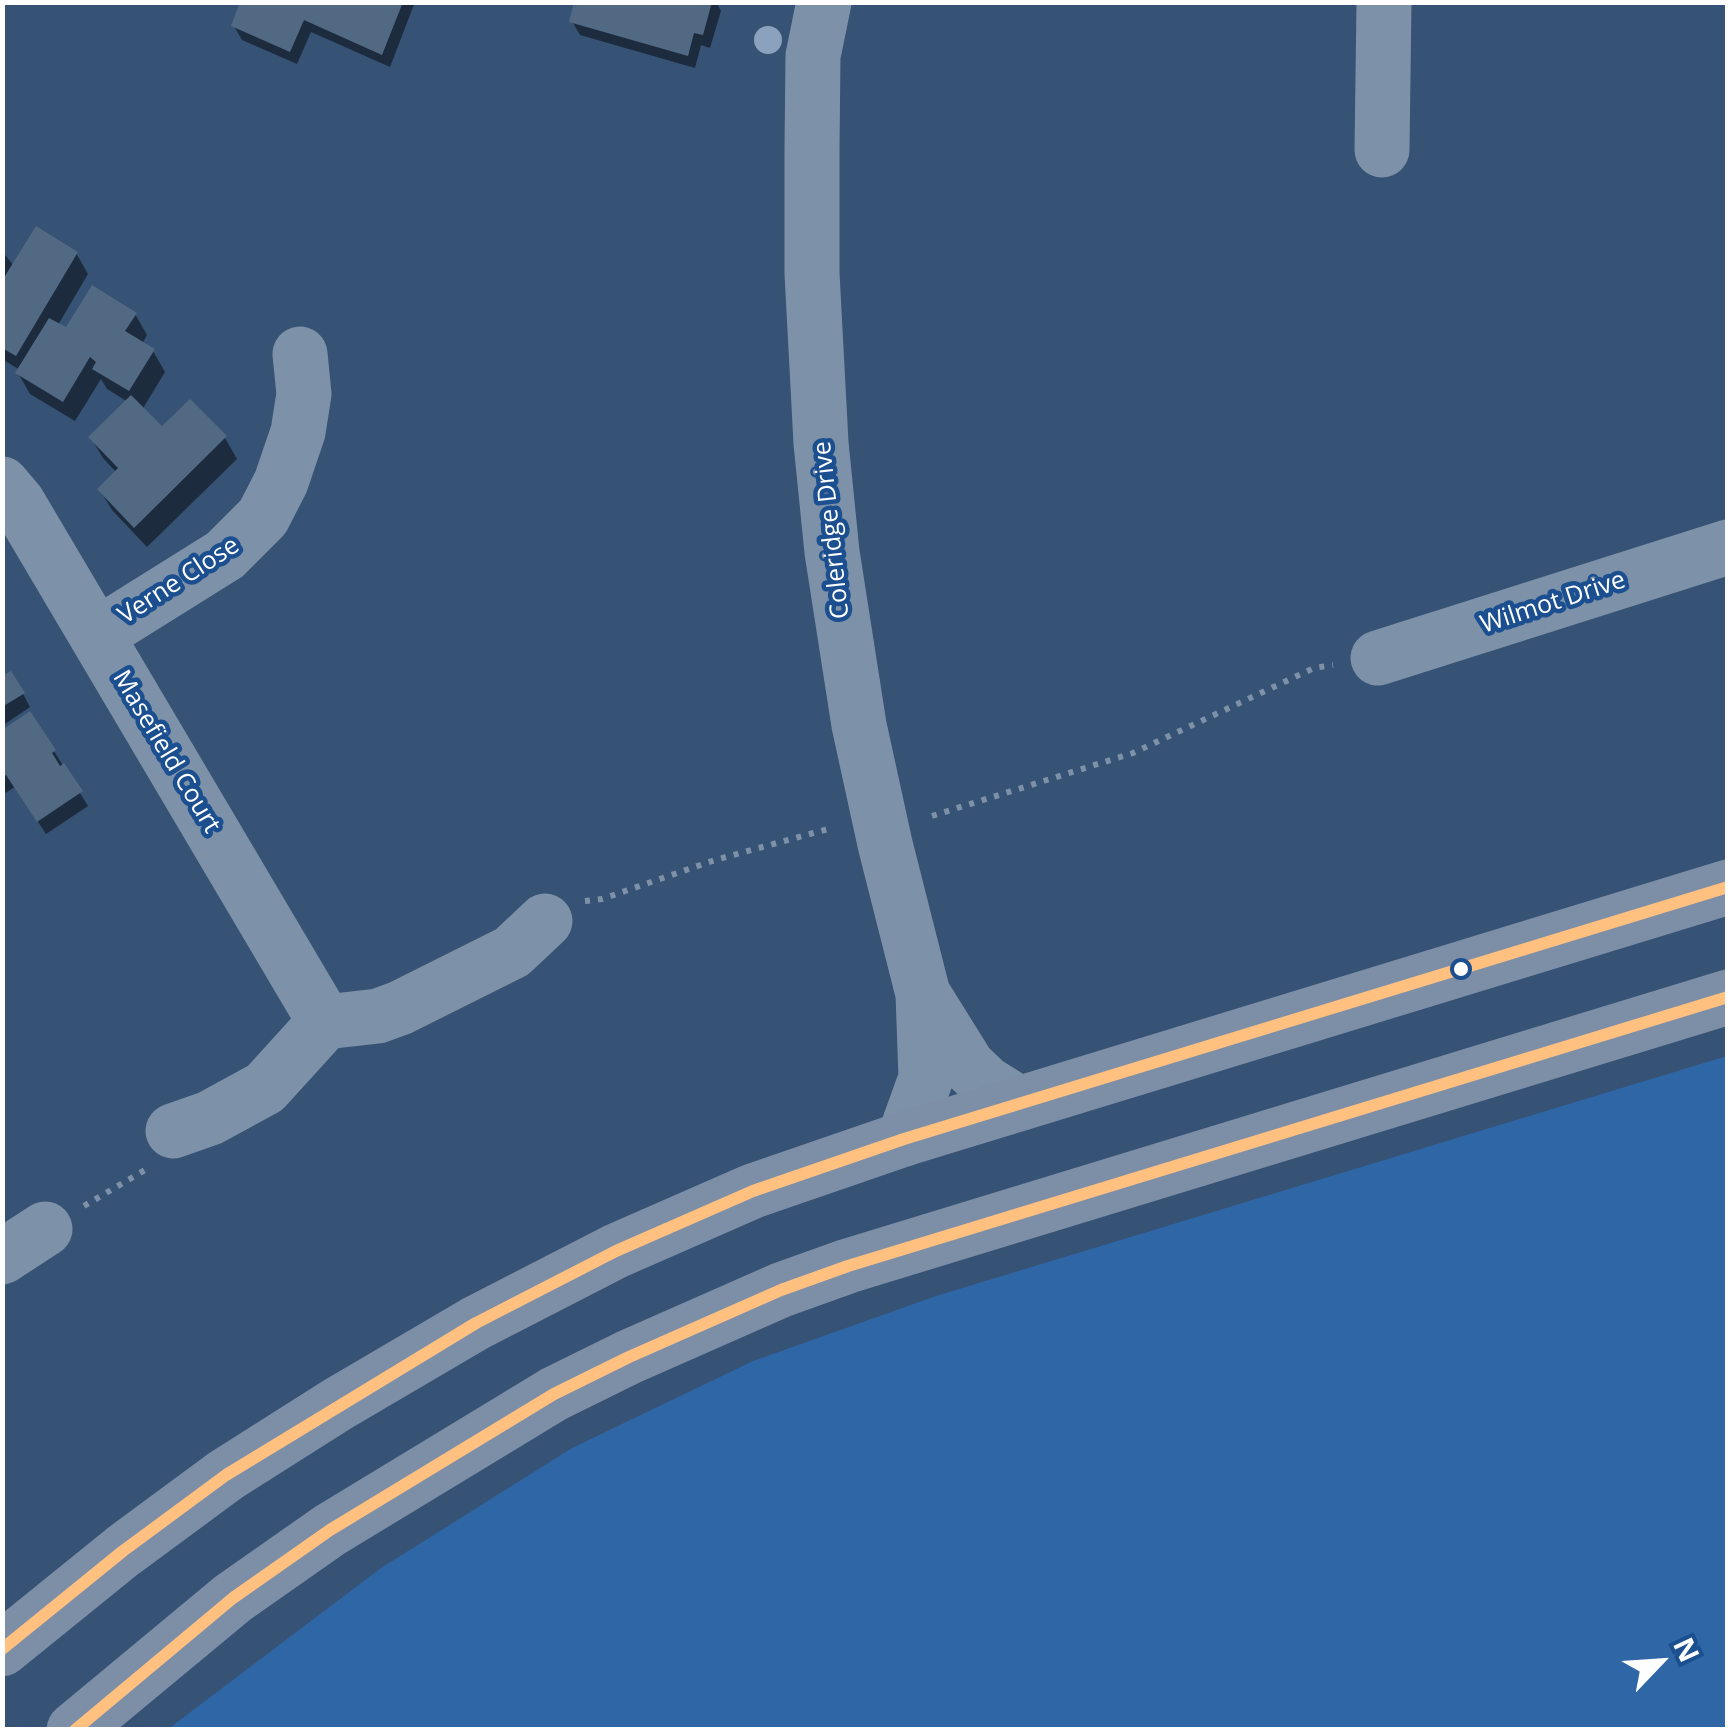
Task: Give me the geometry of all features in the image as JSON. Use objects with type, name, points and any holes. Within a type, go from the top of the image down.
[{"type":"main road","points":[[2,1649],[123,1551],[226,1476],[476,1323],[616,1251],[753,1191],[904,1139],[1728,886]]},
{"type":"main road","points":[[74,1730],[233,1598],[330,1530],[554,1394],[644,1350],[781,1290],[848,1266],[1728,997]]},
{"type":"street","name":"Coleridge Drive","points":[[800,2],[813,56]]},
{"type":"street","name":"Coleridge Drive","points":[[824,2],[813,56],[812,273],[821,443],[832,552],[863,742],[923,994],[926,1078],[904,1139]]},
{"type":"street","points":[[1382,150],[1384,2]]},
{"type":"street","name":"Verne Close","points":[[96,635],[225,555],[263,517],[281,482],[298,432],[304,394],[300,354]]},
{"type":"street","name":"Masefield Court","points":[[2,484],[18,503],[326,1022]]},
{"type":"street","name":"Wilmot Drive","points":[[1378,658],[1728,547]]},
{"type":"street","points":[[173,1132],[210,1118],[266,1088],[326,1022],[378,1016],[400,1008],[512,952],[545,921]]},
{"type":"street","name":"Coleridge Drive","points":[[923,994],[968,1066],[1018,1104]]},
{"type":"path","points":[[932,816],[1133,753],[1314,668],[1378,658]]},
{"type":"path","points":[[545,921],[569,905],[602,899],[714,860],[828,829]]},
{"type":"path","points":[[24,1243],[157,1163],[174,1145],[173,1132]]},
{"type":"shaded area","points":[[1727,1056],[1727,1729],[168,1729],[381,1568],[572,1448],[753,1361],[936,1296]]},
{"type":"building","points":[[240,2],[403,2],[382,55],[304,20],[290,52],[231,26]]},
{"type":"building","points":[[574,2],[712,2],[703,35],[694,33],[688,56],[569,22]]},
{"type":"building","points":[[36,226],[78,252],[16,356],[2,348],[2,275],[5,276]]},
{"type":"building","points":[[92,285],[137,313],[125,331],[155,349],[129,391],[92,369],[96,362],[90,357],[63,402],[15,373],[49,318],[66,327]]},
{"type":"building","points":[[131,395],[162,426],[190,399],[227,436],[134,528],[97,489],[118,468],[88,437]]},
{"type":"building","points":[[11,671],[25,693],[2,707],[2,676]]},
{"type":"building","points":[[30,711],[56,750],[52,753],[60,766],[64,763],[83,791],[37,822],[6,775],[2,777],[2,730]]},
{"type":"transit line","points":[[2,1649],[123,1551],[226,1475],[476,1323],[616,1251],[753,1191],[904,1139],[1728,887]]},
{"type":"transit line","points":[[75,1730],[233,1598],[330,1530],[554,1394],[629,1357],[781,1290],[848,1266],[1728,997]]}]
